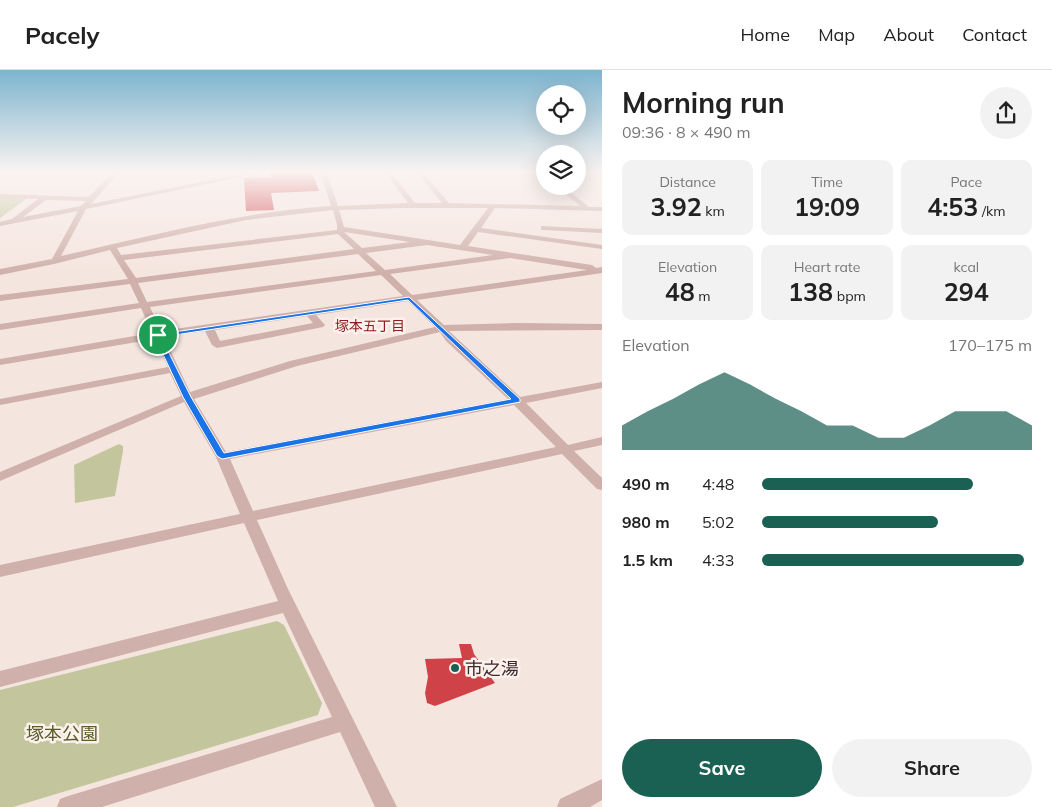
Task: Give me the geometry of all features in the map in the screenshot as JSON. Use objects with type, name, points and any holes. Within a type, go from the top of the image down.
[{"type":"street","points":[[12,222],[34,205]]},
{"type":"street","points":[[54,262],[85,205]]},
{"type":"street","points":[[0,224],[94,205]]},
{"type":"street","points":[[332,205],[340,231],[358,251],[442,328],[450,339],[517,401],[602,486]]},
{"type":"street","points":[[0,272],[116,252],[229,227],[334,211],[434,205]]},
{"type":"street","points":[[465,205],[602,210]]},
{"type":"street","points":[[583,205],[588,209]]},
{"type":"street","points":[[334,211],[492,206],[602,210]]},
{"type":"street","points":[[463,247],[492,206]]},
{"type":"street","points":[[544,228],[602,231]]},
{"type":"street","points":[[475,229],[602,247]]},
{"type":"street","points":[[116,252],[340,231],[463,247],[602,270]]},
{"type":"street","points":[[0,298],[132,279],[429,242]]},
{"type":"street","points":[[116,252],[132,279],[187,397],[222,456],[248,519],[288,605],[386,807]]},
{"type":"street","points":[[0,327],[144,305],[384,274],[512,255]]},
{"type":"street","points":[[0,362],[158,335],[602,270]]},
{"type":"street","points":[[209,328],[217,345],[320,326],[310,313]]},
{"type":"street","points":[[0,477],[187,397],[294,363],[442,328],[515,326],[602,327]]},
{"type":"street","points":[[0,402],[175,369]]},
{"type":"street","points":[[222,456],[602,385]]},
{"type":"street","points":[[0,571],[248,519],[395,485],[602,441]]},
{"type":"street","points":[[0,679],[288,605]]},
{"type":"street","points":[[68,807],[344,722]]},
{"type":"street","points":[[568,807],[602,789]]},
{"type":"green space","points":[[0,205],[17,205],[0,218]]},
{"type":"green space","points":[[119,444],[123,446],[123,451],[115,496],[75,503],[74,465]]},
{"type":"green space","name":"塚本公園","points":[[277,621],[284,625],[322,703],[318,715],[13,807],[0,807],[0,690]]},
{"type":"building","points":[[246,205],[273,205],[274,210],[246,211]]},
{"type":"building","name":"市之湯","points":[[459,644],[471,644],[474,654],[495,683],[435,706],[427,703],[425,693],[428,677],[425,659],[462,658]]},
{"type":"place","name":"市之湯","points":[[455,668]]},
{"type":"district","name":"塚本五丁目","points":[[370,326]]},
{"type":"route","points":[[409,298],[517,401],[222,456],[187,397],[158,335],[409,298]]}]
